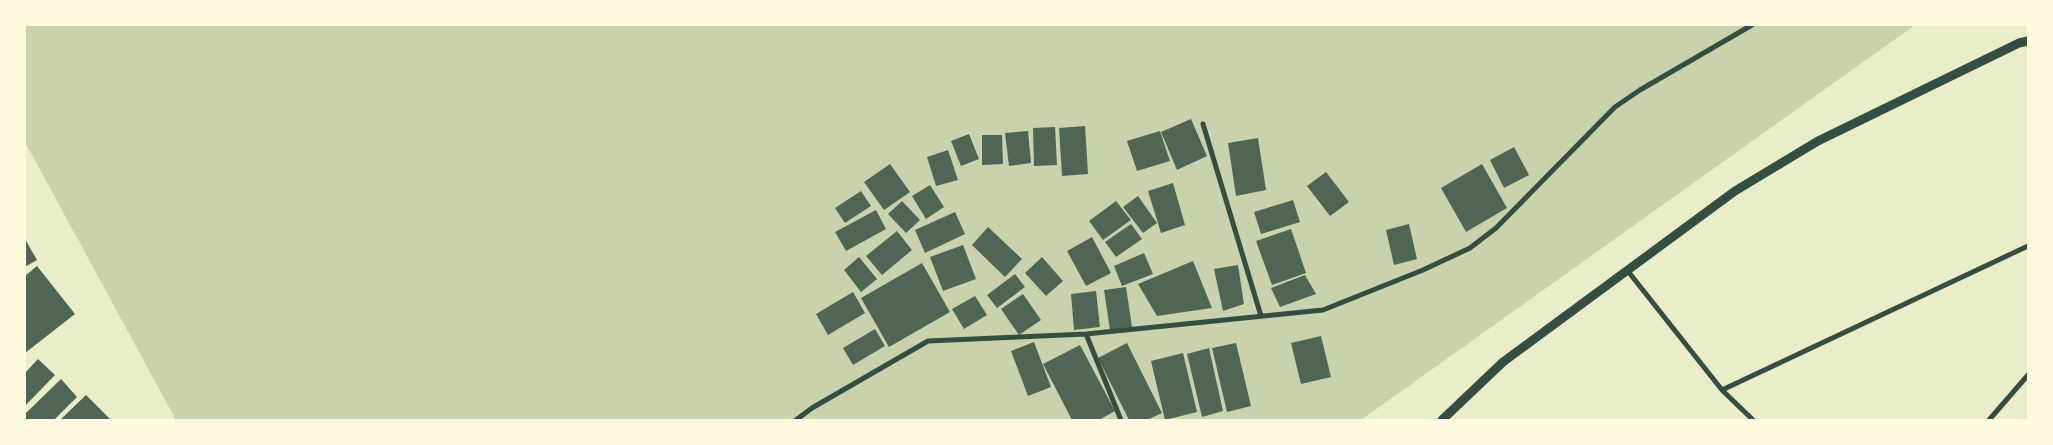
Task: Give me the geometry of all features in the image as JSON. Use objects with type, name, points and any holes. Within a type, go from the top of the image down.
[{"type":"street","points":[[796,420],[812,408],[928,341],[1086,334],[1323,310],[1423,270],[1470,248],[1496,228],[1615,107],[1640,90],[1752,25]]},
{"type":"street","points":[[1442,420],[1503,362],[1735,191],[1818,141],[2028,40]]},
{"type":"street","points":[[1203,124],[1261,316]]},
{"type":"street","points":[[1722,390],[2028,246]]},
{"type":"street","points":[[1628,270],[1722,390],[1753,420]]},
{"type":"street","points":[[1086,334],[1121,420]]},
{"type":"street","points":[[1989,420],[2028,376]]},
{"type":"green space","points":[[25,25],[1915,25],[1361,420],[176,420],[25,142]]},
{"type":"building","points":[[1191,119],[1207,156],[1177,170],[1161,132]]},
{"type":"building","points":[[1085,126],[1088,174],[1062,176],[1059,128]]},
{"type":"building","points":[[1055,127],[1057,165],[1034,166],[1033,128]]},
{"type":"building","points":[[1028,131],[1031,163],[1009,166],[1005,133]]},
{"type":"building","points":[[1160,131],[1170,161],[1137,171],[1127,141]]},
{"type":"building","points":[[969,134],[979,159],[961,166],[951,141]]},
{"type":"building","points":[[982,135],[1002,135],[1003,164],[982,165]]},
{"type":"building","points":[[1258,138],[1266,190],[1236,196],[1228,143]]},
{"type":"building","points":[[1514,147],[1529,175],[1504,188],[1490,160]]},
{"type":"building","points":[[948,150],[958,180],[936,186],[927,157]]},
{"type":"building","points":[[890,164],[910,192],[884,210],[864,182]]},
{"type":"building","points":[[1482,164],[1507,208],[1466,232],[1441,188]]},
{"type":"building","points":[[1326,172],[1349,202],[1330,216],[1307,186]]},
{"type":"building","points":[[1173,183],[1185,225],[1161,233],[1148,191]]},
{"type":"building","points":[[930,185],[944,207],[926,219],[912,196]]},
{"type":"building","points":[[861,191],[871,206],[845,223],[835,208]]},
{"type":"building","points":[[1138,196],[1157,223],[1143,233],[1123,207]]},
{"type":"building","points":[[1293,200],[1300,222],[1261,234],[1254,212]]},
{"type":"building","points":[[902,201],[920,220],[906,233],[888,214]]},
{"type":"building","points":[[1116,201],[1131,220],[1103,240],[1089,221]]},
{"type":"building","points":[[876,210],[886,229],[846,251],[835,232]]},
{"type":"building","points":[[955,212],[965,234],[925,253],[915,230]]},
{"type":"building","points":[[1131,224],[1142,239],[1116,257],[1105,242]]},
{"type":"building","points":[[1409,224],[1417,259],[1394,265],[1386,230]]},
{"type":"building","points":[[988,227],[1022,259],[1005,277],[972,245]]},
{"type":"building","points":[[1291,229],[1306,273],[1272,285],[1256,241]]},
{"type":"building","points":[[897,231],[912,250],[882,275],[866,256]]},
{"type":"building","points":[[1092,237],[1111,273],[1086,286],[1067,251]]},
{"type":"building","points":[[25,239],[37,260],[25,267]]},
{"type":"building","points":[[963,245],[976,279],[943,291],[930,257]]},
{"type":"building","points":[[1144,253],[1153,274],[1122,286],[1114,266]]},
{"type":"building","points":[[859,257],[877,279],[861,292],[844,270]]},
{"type":"building","points":[[1042,257],[1063,281],[1046,296],[1025,273]]},
{"type":"building","points":[[1193,261],[1212,308],[1157,316],[1138,284]]},
{"type":"building","points":[[922,263],[950,312],[889,347],[861,298]]},
{"type":"building","points":[[1238,265],[1244,304],[1223,311],[1214,269]]},
{"type":"building","points":[[37,266],[75,314],[25,353],[25,276]]},
{"type":"building","points":[[1015,274],[1025,287],[997,308],[987,295]]},
{"type":"building","points":[[1305,275],[1316,294],[1280,307],[1271,288]]},
{"type":"building","points":[[1126,287],[1132,327],[1110,330],[1104,290]]},
{"type":"building","points":[[1096,291],[1100,327],[1074,330],[1071,294]]},
{"type":"building","points":[[853,292],[865,313],[828,335],[816,314]]},
{"type":"building","points":[[1023,294],[1041,320],[1019,335],[1001,309]]},
{"type":"building","points":[[975,296],[987,315],[964,329],[952,309]]},
{"type":"building","points":[[875,329],[885,346],[853,365],[843,348]]},
{"type":"building","points":[[1321,336],[1331,377],[1301,384],[1291,343]]},
{"type":"building","points":[[1034,342],[1051,387],[1028,396],[1011,351]]},
{"type":"building","points":[[1127,343],[1162,413],[1147,420],[1129,420],[1098,358]]},
{"type":"building","points":[[1236,343],[1251,406],[1227,412],[1212,348]]},
{"type":"building","points":[[1080,345],[1115,411],[1099,420],[1072,420],[1043,364]]},
{"type":"building","points":[[1209,348],[1223,411],[1202,417],[1187,354]]},
{"type":"building","points":[[1183,353],[1197,412],[1165,420],[1151,361]]},
{"type":"building","points":[[38,359],[55,375],[25,406],[25,373]]},
{"type":"building","points":[[61,379],[77,397],[54,420],[25,420],[25,414]]},
{"type":"building","points":[[86,395],[111,420],[60,420]]}]
